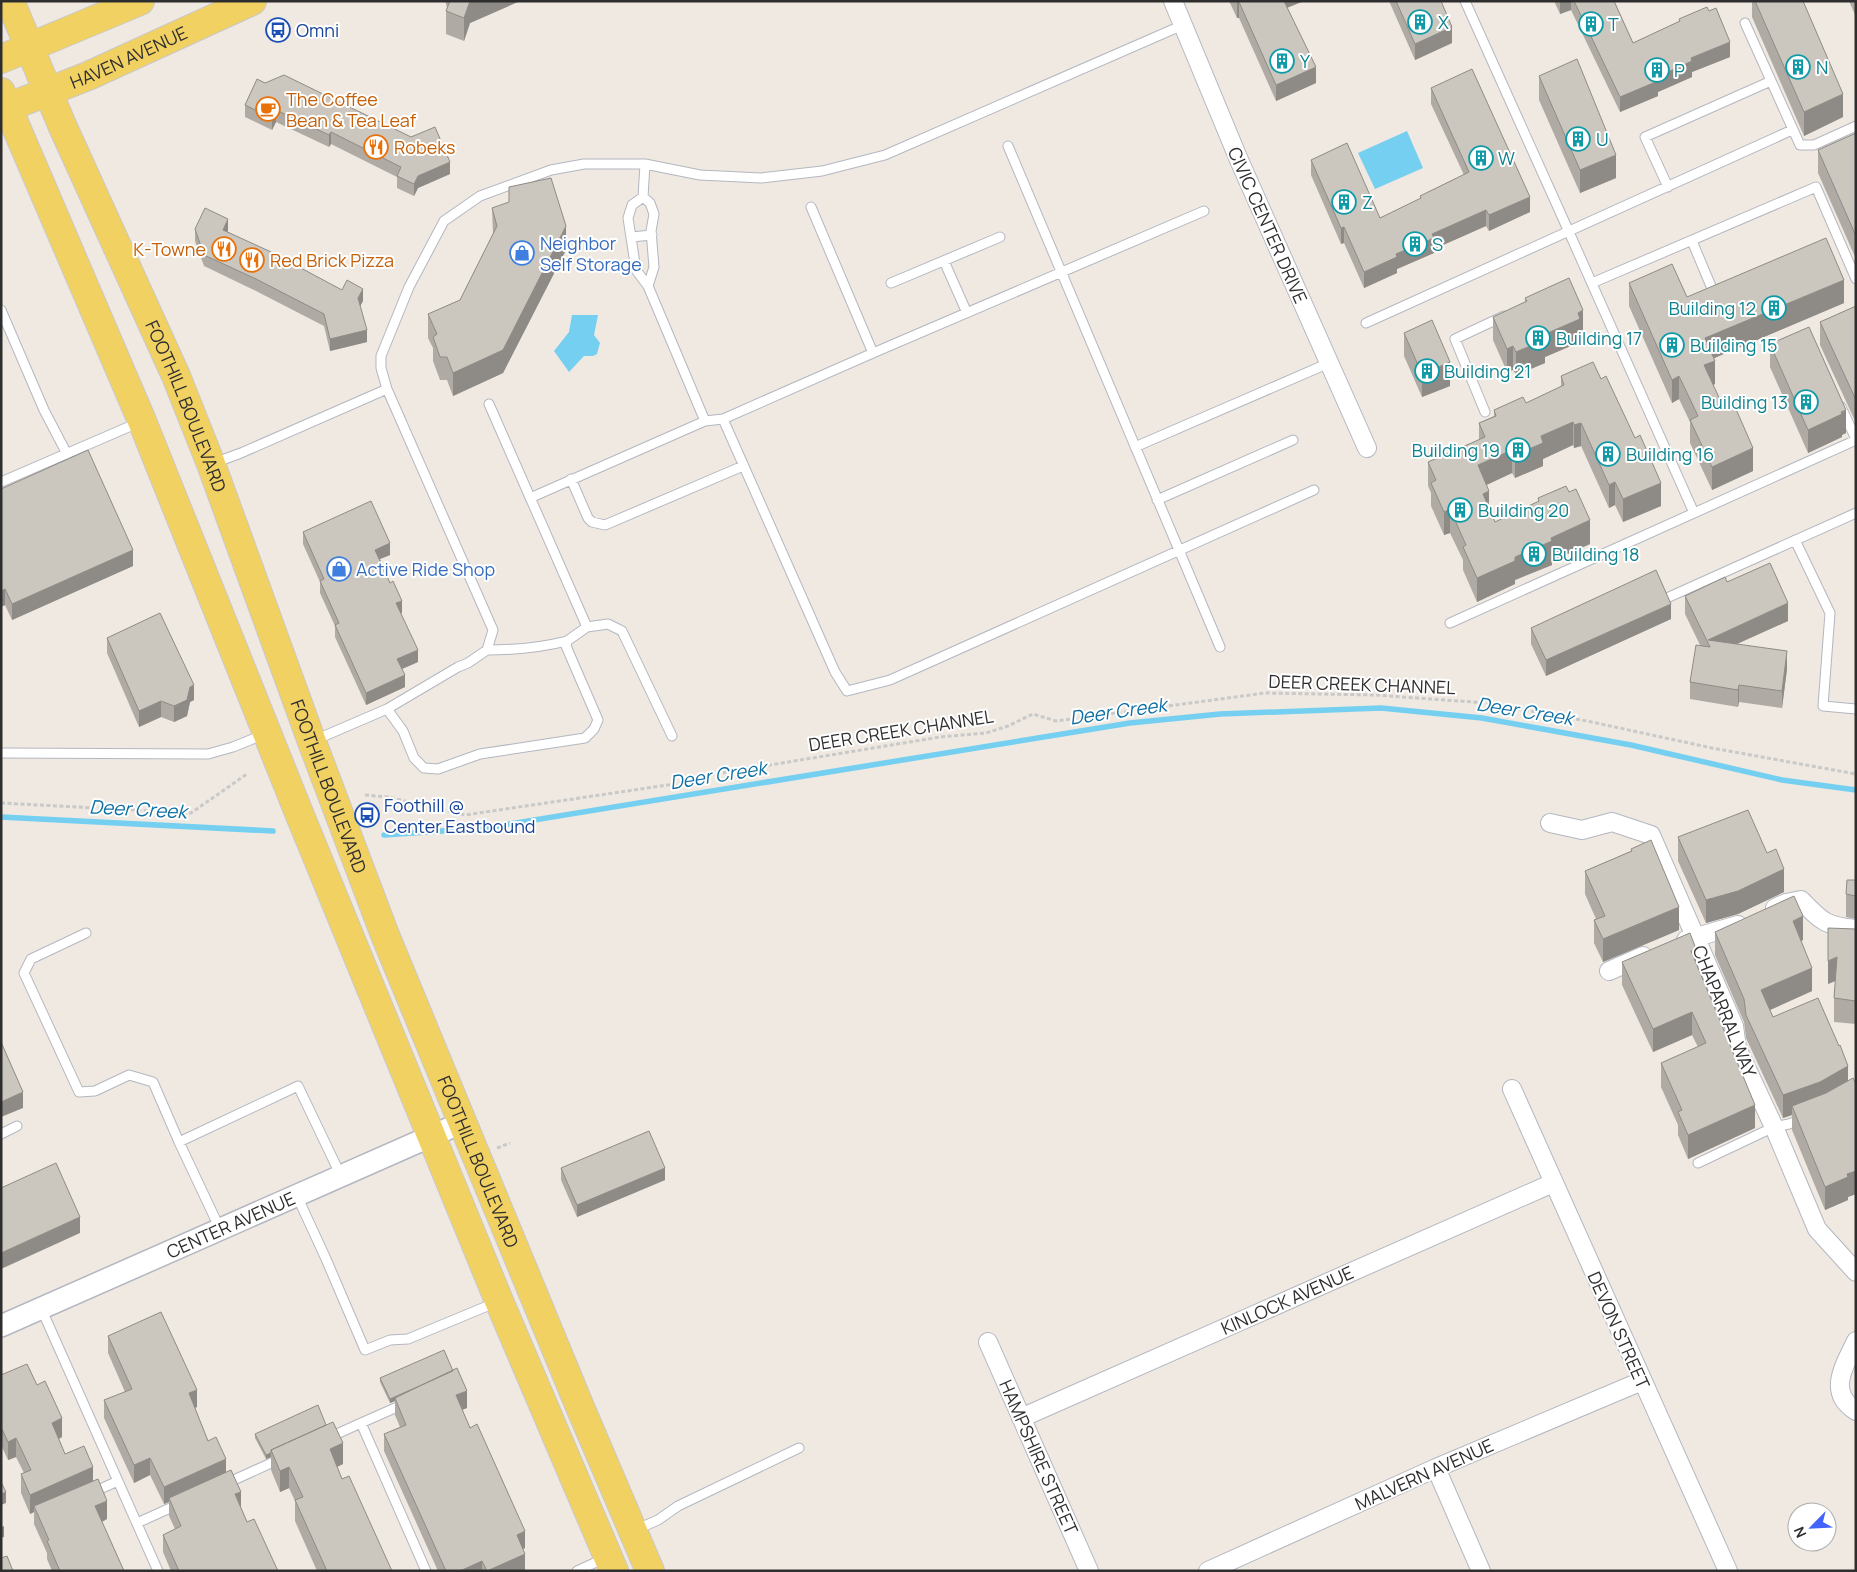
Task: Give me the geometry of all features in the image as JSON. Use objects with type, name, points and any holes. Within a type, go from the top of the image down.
[{"type":"main road","name":"FOOTHILL BOULEVARD","points":[[10,1],[48,92],[176,376],[211,464],[312,742],[385,934],[461,1123],[650,1571]]},
{"type":"main road","points":[[1,59],[140,1]]},
{"type":"main road","name":"HAVEN AVENUE","points":[[3,103],[48,92],[88,76],[252,1]]},
{"type":"main road","name":"FOOTHILL BOULEVARD","points":[[3,103],[142,421],[499,1301],[611,1564]]},
{"type":"street","name":"CIVIC CENTER DRIVE","points":[[1173,1],[1239,160],[1367,448]]},
{"type":"street","name":"CHAPARRAL WAY","points":[[1550,823],[1582,830],[1612,822],[1651,835],[1734,1026],[1737,1048],[1774,1126],[1818,1229],[1856,1272]]},
{"type":"street","points":[[1609,971],[1677,942],[1742,924],[1786,902],[1801,900],[1816,916],[1833,926],[1856,928]]},
{"type":"street","name":"DEVON STREET","points":[[1512,1089],[1728,1571]]},
{"type":"street","name":"CENTER AVENUE","points":[[1,1326],[461,1123]]},
{"type":"street","name":"KINLOCK AVENUE","points":[[1021,1418],[1553,1183]]},
{"type":"street","points":[[1856,1341],[1839,1381],[1841,1397],[1856,1411]]},
{"type":"street","name":"HAMPSHIRE STREET","points":[[988,1342],[1089,1571]]},
{"type":"street","name":"MALVERN AVENUE","points":[[1208,1571],[1436,1468],[1642,1381]]},
{"type":"street","points":[[1436,1468],[1481,1571]]},
{"type":"lane","points":[[1465,1],[1570,232],[1694,513]]},
{"type":"lane","points":[[1745,23],[1800,145],[1814,144],[1856,126]]},
{"type":"lane","points":[[487,650],[493,630],[387,389],[381,368],[381,356],[385,343],[409,287],[444,221],[480,196],[551,170],[584,164],[645,164],[700,175],[761,178],[822,171],[885,155],[1183,26]]},
{"type":"lane","points":[[1668,187],[1645,137],[1771,81]]},
{"type":"lane","points":[[1366,323],[1792,130]]},
{"type":"lane","points":[[1008,146],[1060,274],[1220,647]]},
{"type":"lane","points":[[645,164],[643,197],[632,206],[628,218],[636,270],[648,286],[705,421]]},
{"type":"lane","points":[[1592,283],[1816,187],[1833,239],[1856,279]]},
{"type":"lane","points":[[643,197],[650,203],[654,214],[652,235],[654,267],[648,286]]},
{"type":"lane","points":[[811,207],[873,352]]},
{"type":"lane","points":[[530,498],[705,421],[723,419],[873,352],[1060,274],[1204,211]]},
{"type":"lane","points":[[631,237],[652,235]]},
{"type":"lane","points":[[890,283],[1000,237]]},
{"type":"lane","points":[[1692,241],[1713,292],[1731,284]]},
{"type":"lane","points":[[944,261],[967,313]]},
{"type":"lane","points":[[1,310],[44,410],[67,454]]},
{"type":"lane","points":[[1485,412],[1454,339],[1516,310]]},
{"type":"lane","points":[[1135,447],[1329,363]]},
{"type":"lane","points":[[211,464],[241,453],[387,389]]},
{"type":"lane","points":[[1450,623],[1856,440],[1835,394]]},
{"type":"lane","points":[[489,404],[587,628]]},
{"type":"lane","points":[[723,419],[835,672],[847,691],[890,680],[1314,490]]},
{"type":"lane","points":[[1,482],[142,421]]},
{"type":"lane","points":[[1157,500],[1293,440]]},
{"type":"lane","points":[[571,480],[588,518],[592,522],[605,525],[743,466]]},
{"type":"lane","points":[[1669,597],[1856,513]]},
{"type":"lane","points":[[1795,540],[1830,613],[1823,706],[1856,709]]},
{"type":"lane","points":[[312,742],[387,709],[468,663],[487,650],[538,648],[567,641],[587,628],[608,624],[622,631],[672,736]]},
{"type":"lane","points":[[387,709],[403,731],[414,758],[424,768],[438,769],[480,754],[585,738],[594,729],[598,720],[566,646],[567,641]]},
{"type":"lane","points":[[1,753],[208,754],[233,747],[268,733]]},
{"type":"lane","points":[[86,933],[32,960],[24,973],[79,1092],[95,1091],[129,1075],[153,1082],[220,1229]]},
{"type":"lane","points":[[179,1142],[298,1086],[341,1176]]},
{"type":"lane","points":[[1698,1163],[1774,1126],[1788,1124],[1814,1114]]},
{"type":"lane","points":[[1,1134],[16,1126]]},
{"type":"lane","points":[[296,1196],[326,1259],[365,1350],[390,1340],[408,1340],[499,1301]]},
{"type":"lane","points":[[41,1308],[158,1571]]},
{"type":"lane","points":[[316,1443],[416,1398]]},
{"type":"lane","points":[[361,1424],[426,1571]]},
{"type":"lane","points":[[633,1531],[658,1520],[678,1506],[799,1448]]},
{"type":"lane","points":[[218,1487],[289,1455]]},
{"type":"lane","points":[[85,1496],[118,1481]]},
{"type":"lane","points":[[136,1523],[190,1499]]},
{"type":"lane","points":[[577,1571],[611,1564]]},
{"type":"path","name":"DEER CREEK CHANNEL","points":[[365,795],[388,797],[465,815],[681,783],[697,777],[940,737],[986,733],[1008,726],[1033,714],[1056,721],[1265,693],[1375,695],[1487,704],[1587,720],[1712,748],[1856,774]]},
{"type":"path","points":[[1,803],[191,813],[247,774]]},
{"type":"path","points":[[498,1148],[510,1143]]},
{"type":"water","points":[[1407,131],[1423,168],[1375,189],[1358,153]]},
{"type":"water","points":[[572,315],[598,315],[594,335],[600,343],[597,354],[584,356],[569,372],[554,351],[569,332]]},
{"type":"building","points":[[450,1],[470,1],[464,18],[446,11]]},
{"type":"building","points":[[1237,1],[1284,1],[1316,67],[1276,85]]},
{"type":"building","points":[[1396,1],[1441,1],[1452,27],[1415,44]]},
{"type":"building","points":[[1574,1],[1614,1],[1633,43],[1707,7],[1709,11],[1716,8],[1730,42],[1691,58],[1692,61],[1657,77],[1658,81],[1620,97]]},
{"type":"building","name":"N","points":[[1755,1],[1803,1],[1843,94],[1804,112]]},
{"type":"building","name":"U","points":[[1577,59],[1616,155],[1580,170],[1539,76]]},
{"type":"building","points":[[1472,69],[1530,197],[1489,215],[1486,210],[1432,234],[1434,238],[1396,254],[1397,257],[1364,272],[1344,227],[1341,228],[1311,160],[1347,143],[1380,218],[1469,172],[1431,88]]},
{"type":"building","points":[[284,75],[411,137],[435,127],[450,162],[418,176],[414,184],[397,176],[401,167],[331,132],[329,135],[276,110],[272,118],[245,105],[257,79],[265,83]]},
{"type":"building","points":[[1856,133],[1856,236],[1818,150]]},
{"type":"building","points":[[551,178],[566,226],[503,350],[453,373],[447,357],[440,357],[433,337],[437,334],[428,314],[460,300],[497,226],[492,208],[509,202],[509,187]]},
{"type":"building","points":[[205,208],[228,219],[223,230],[269,251],[342,290],[347,280],[363,289],[358,298],[367,330],[330,339],[324,314],[204,255],[195,229]]},
{"type":"building","points":[[1826,238],[1844,280],[1705,338],[1715,361],[1704,365],[1722,404],[1732,400],[1753,448],[1712,467],[1690,420],[1698,416],[1679,376],[1672,380],[1629,283],[1672,264],[1687,297]]},
{"type":"building","points":[[1569,278],[1583,310],[1578,313],[1580,319],[1543,335],[1545,340],[1516,352],[1513,346],[1507,349],[1493,317],[1527,301],[1525,298]]},
{"type":"building","points":[[1856,306],[1856,400],[1820,322]]},
{"type":"building","points":[[1432,320],[1450,362],[1422,374],[1404,333]]},
{"type":"building","points":[[1809,327],[1846,410],[1841,412],[1842,414],[1808,430],[1770,344]]},
{"type":"building","points":[[1593,362],[1601,379],[1606,376],[1635,438],[1640,435],[1661,483],[1623,499],[1615,482],[1609,485],[1581,423],[1574,425],[1573,422],[1541,436],[1543,443],[1515,455],[1512,450],[1478,465],[1489,491],[1483,494],[1495,522],[1539,501],[1538,498],[1566,486],[1569,492],[1576,489],[1590,520],[1551,538],[1552,541],[1515,557],[1515,561],[1477,578],[1463,547],[1466,545],[1450,509],[1444,512],[1431,483],[1436,480],[1428,462],[1485,437],[1479,423],[1496,416],[1494,410],[1523,397],[1526,403],[1564,385],[1561,376]]},
{"type":"building","points":[[88,450],[133,550],[12,604],[5,589],[1,591],[1,489]]},
{"type":"building","points":[[371,501],[390,543],[375,550],[390,583],[393,581],[402,601],[396,603],[418,650],[397,659],[405,675],[366,693],[335,625],[339,623],[320,581],[324,579],[303,532]]},
{"type":"building","points":[[1770,563],[1788,603],[1708,640],[1787,651],[1782,691],[1739,685],[1738,690],[1690,682],[1696,645],[1710,647],[1685,596],[1725,577],[1727,582]]},
{"type":"building","points":[[1656,570],[1671,604],[1546,660],[1531,628]]},
{"type":"building","points":[[160,613],[194,685],[190,687],[187,700],[174,706],[161,701],[139,711],[107,638]]},
{"type":"building","points":[[1748,810],[1767,853],[1776,849],[1784,869],[1738,891],[1706,900],[1678,837]]},
{"type":"building","points":[[1651,840],[1679,907],[1603,939],[1594,920],[1605,916],[1585,871],[1632,851],[1631,849]]},
{"type":"building","points":[[1847,880],[1856,880],[1856,896],[1846,894]]},
{"type":"building","points":[[1794,896],[1803,916],[1793,921],[1812,968],[1761,990],[1773,1017],[1818,998],[1848,1066],[1820,1082],[1783,1095],[1746,1015],[1744,999],[1715,932]]},
{"type":"building","points":[[1828,928],[1856,929],[1856,1001],[1834,998],[1837,957],[1828,961]]},
{"type":"building","points":[[1690,933],[1696,949],[1691,951],[1755,1105],[1688,1135],[1678,1112],[1682,1110],[1661,1063],[1706,1043],[1692,1012],[1653,1029],[1622,962]]},
{"type":"building","points":[[1,1042],[23,1092],[1,1102]]},
{"type":"building","points":[[1853,1078],[1856,1084],[1856,1171],[1847,1174],[1848,1177],[1825,1187],[1792,1106],[1826,1093]]},
{"type":"building","points":[[649,1131],[665,1168],[577,1205],[561,1168]]},
{"type":"building","points":[[56,1163],[80,1217],[1,1253],[1,1188]]},
{"type":"building","points":[[161,1312],[197,1390],[189,1393],[208,1441],[216,1437],[226,1459],[164,1487],[150,1458],[134,1465],[104,1400],[132,1389],[108,1336]]},
{"type":"building","points":[[444,1350],[453,1371],[390,1399],[380,1378]]},
{"type":"building","points":[[27,1364],[37,1385],[45,1381],[62,1418],[52,1423],[65,1454],[84,1446],[93,1467],[30,1495],[21,1474],[31,1470],[16,1438],[8,1442],[1,1427],[1,1375]]},
{"type":"building","points":[[457,1368],[467,1391],[456,1395],[470,1428],[477,1424],[525,1531],[517,1535],[525,1554],[487,1571],[482,1561],[460,1571],[446,1571],[384,1434],[406,1425],[395,1398]]},
{"type":"building","points":[[318,1405],[326,1425],[271,1450],[271,1453],[266,1455],[255,1434]]},
{"type":"building","points":[[333,1422],[343,1443],[330,1449],[342,1479],[349,1476],[392,1571],[327,1571],[295,1500],[303,1497],[289,1467],[280,1471],[271,1450]]},
{"type":"building","points":[[231,1470],[241,1492],[235,1494],[247,1522],[254,1519],[278,1571],[179,1571],[163,1535],[181,1526],[169,1498]]},
{"type":"building","points":[[98,1479],[107,1501],[95,1506],[124,1571],[60,1571],[34,1506]]},
{"type":"building","points":[[1,1482],[6,1492],[1,1494]]},
{"type":"building","points":[[7,1556],[13,1571],[1,1571],[1,1558]]},
{"type":"waterway","name":"Deer Creek","points":[[384,835],[485,828],[1130,723],[1220,714],[1381,708],[1482,718],[1631,745],[1782,780],[1856,790]]},
{"type":"waterway","name":"Deer Creek","points":[[1,817],[273,831]]},
{"type":"place","name":"X","points":[[1420,22]]},
{"type":"place","name":"T","points":[[1591,24]]},
{"type":"place","name":"Omni","points":[[278,30]]},
{"type":"place","name":"Y","points":[[1282,61]]},
{"type":"place","name":"N","points":[[1798,67]]},
{"type":"place","name":"P","points":[[1657,70]]},
{"type":"place","name":"The Coffee Bean & Tea Leaf","points":[[268,109]]},
{"type":"place","name":"U","points":[[1578,139]]},
{"type":"place","name":"Robeks","points":[[376,147]]},
{"type":"place","name":"W","points":[[1481,158]]},
{"type":"place","name":"Z","points":[[1344,202]]},
{"type":"place","name":"S","points":[[1415,244]]},
{"type":"place","name":"K-Towne","points":[[224,249]]},
{"type":"place","name":"Neighbor Self Storage","points":[[522,253]]},
{"type":"place","name":"Red Brick Pizza","points":[[252,260]]},
{"type":"place","name":"Building 12","points":[[1774,308]]},
{"type":"place","name":"Building 17","points":[[1538,338]]},
{"type":"place","name":"Building 15","points":[[1672,345]]},
{"type":"place","name":"Building 21","points":[[1427,371]]},
{"type":"place","name":"Building 13","points":[[1806,402]]},
{"type":"place","name":"Building 19","points":[[1518,450]]},
{"type":"place","name":"Building 16","points":[[1608,454]]},
{"type":"place","name":"Building 20","points":[[1460,510]]},
{"type":"place","name":"Building 18","points":[[1534,554]]},
{"type":"place","name":"Active Ride Shop","points":[[339,569]]},
{"type":"place","name":"Foothill @ Center Eastbound","points":[[367,815]]}]
